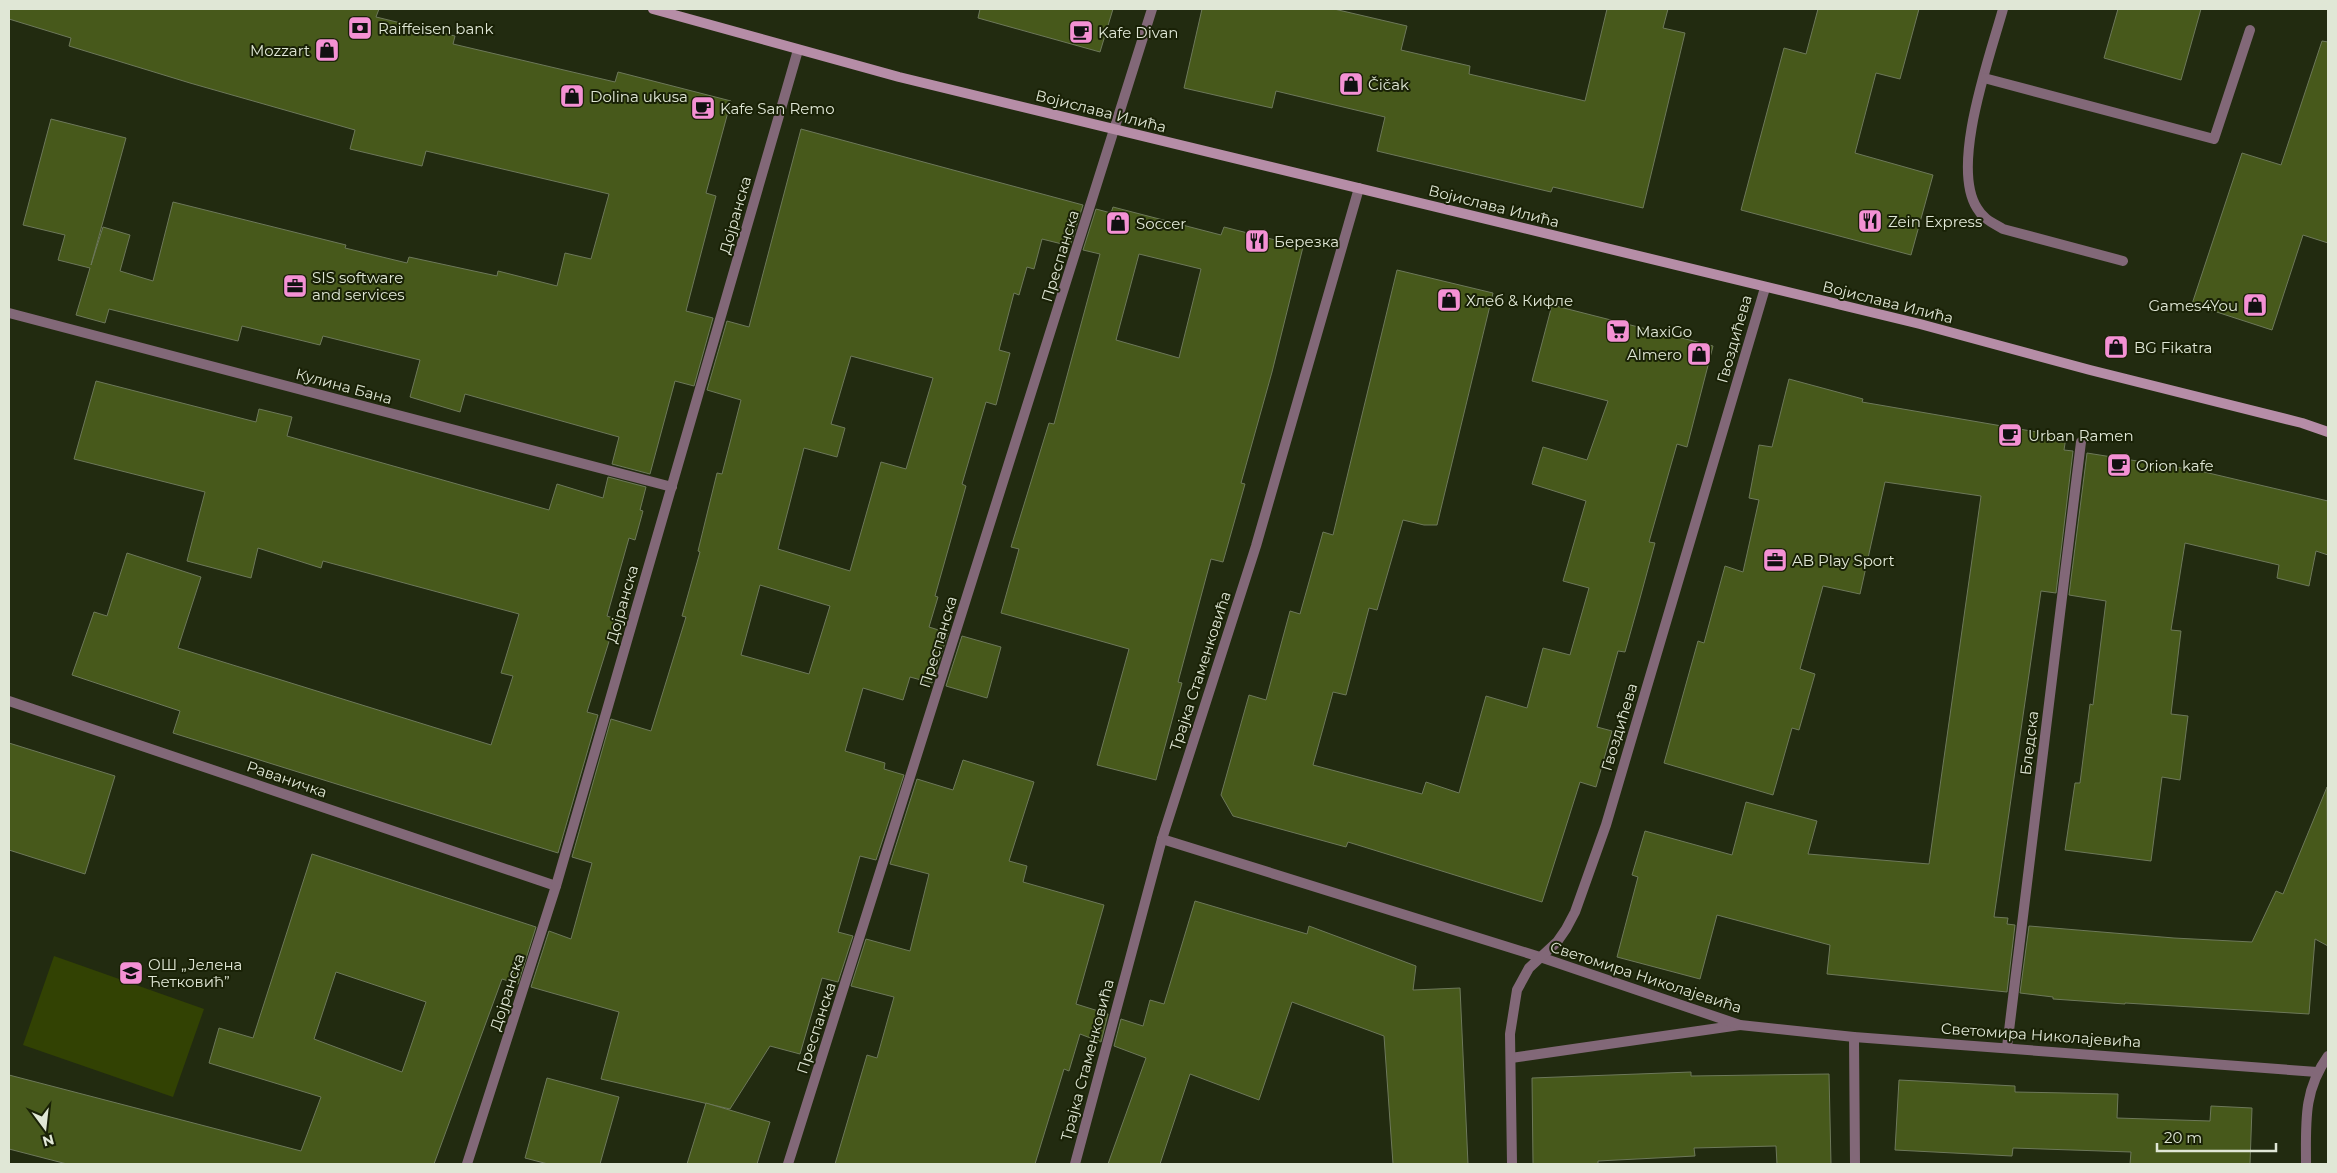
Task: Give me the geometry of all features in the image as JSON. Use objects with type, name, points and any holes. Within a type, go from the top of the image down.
[{"type":"main road","name":"Војислава Илића","points":[[653,9],[798,50],[1115,129],[1765,288],[1920,324],[2090,370],[2302,423],[2328,432]]},
{"type":"street","name":"Преспанска","points":[[788,1164],[1152,9]]},
{"type":"street","points":[[2004,9],[1968,143],[1967,180],[1976,208],[1986,219],[2003,229],[2123,261]]},
{"type":"street","points":[[1984,78],[2214,139],[2250,30]]},
{"type":"street","name":"Дојранска","points":[[467,1164],[556,886],[798,50]]},
{"type":"street","name":"Трајка Стаменковића","points":[[1075,1164],[1162,839],[1256,546],[1359,188]]},
{"type":"street","name":"Гвоздићева","points":[[1512,1164],[1510,1034],[1517,990],[1529,968],[1557,942],[1575,912],[1606,824],[1765,288]]},
{"type":"street","name":"Кулина Бана","points":[[9,313],[672,487]]},
{"type":"street","name":"Бледска","points":[[2007,1047],[2081,442]]},
{"type":"street","name":"Раваничка","points":[[9,701],[556,886]]},
{"type":"street","name":"Светомира Николајевића","points":[[1162,839],[1540,957],[1740,1024],[1854,1037],[2007,1047],[2317,1072]]},
{"type":"street","points":[[1511,1058],[1740,1024]]},
{"type":"street","points":[[1854,1037],[1855,1164]]},
{"type":"street","points":[[2306,1164],[2308,1094],[2317,1072],[2328,1056]]},
{"type":"green space","points":[[54,956],[204,1009],[173,1097],[23,1045]]},
{"type":"building","points":[[9,9],[379,9],[376,17],[455,36],[453,44],[615,82],[618,72],[731,101],[706,193],[716,196],[686,311],[713,318],[694,386],[675,381],[650,474],[612,464],[619,437],[465,394],[460,412],[410,397],[420,360],[323,336],[320,345],[242,326],[238,341],[109,309],[105,323],[76,315],[90,268],[58,260],[65,235],[23,225],[51,119],[126,138],[91,265],[103,227],[130,235],[120,271],[153,281],[173,202],[346,245],[345,248],[407,263],[409,257],[497,276],[498,271],[557,286],[565,253],[591,259],[609,194],[426,151],[422,166],[350,149],[355,130],[69,46],[71,38],[9,19]]},
{"type":"building","points":[[980,9],[1113,9],[1100,52],[978,18]]},
{"type":"building","points":[[1202,9],[1334,9],[1407,26],[1401,50],[1470,66],[1469,74],[1585,101],[1607,9],[1668,9],[1663,28],[1685,33],[1643,208],[1553,187],[1551,192],[1377,151],[1385,117],[1276,91],[1272,108],[1184,88]]},
{"type":"building","points":[[1818,9],[1919,9],[1900,79],[1876,73],[1855,153],[1933,175],[1911,255],[1741,210],[1784,48],[1806,54]]},
{"type":"building","points":[[2118,9],[2201,9],[2181,80],[2104,58]]},
{"type":"building","points":[[2322,41],[2328,42],[2328,243],[2303,235],[2272,330],[2192,304],[2242,153],[2281,165]]},
{"type":"building","points":[[801,129],[1083,205],[1070,246],[1042,239],[1034,269],[1027,267],[1019,295],[1014,293],[999,350],[1010,353],[996,405],[986,402],[962,484],[966,486],[935,596],[938,597],[929,627],[948,633],[932,683],[910,677],[903,700],[863,688],[845,751],[885,763],[884,769],[904,775],[876,860],[860,856],[838,932],[853,936],[838,982],[822,978],[800,1054],[770,1046],[730,1109],[601,1079],[619,1012],[531,987],[549,931],[571,939],[592,863],[572,857],[611,719],[651,731],[686,617],[682,616],[700,552],[698,551],[717,473],[722,474],[741,400],[707,390],[727,321],[749,327]],"holes":[[[851,356],[933,378],[906,469],[881,462],[850,571],[778,549],[804,448],[837,457],[845,428],[831,424]],[[760,585],[830,606],[809,674],[741,655]]]},
{"type":"building","points":[[1113,207],[1221,235],[1224,227],[1303,247],[1272,372],[1241,483],[1245,484],[1223,562],[1211,559],[1178,682],[1182,683],[1156,780],[1097,765],[1129,649],[1001,613],[1019,549],[1011,547],[1049,423],[1054,424],[1100,254],[1083,250],[1096,209],[1111,213]],"holes":[[[1139,254],[1201,269],[1179,358],[1116,340]]]},
{"type":"building","points":[[1397,270],[1493,293],[1437,525],[1424,525],[1403,520],[1377,610],[1369,608],[1346,695],[1333,692],[1313,765],[1422,794],[1426,782],[1459,793],[1486,696],[1527,708],[1543,648],[1570,655],[1589,588],[1563,581],[1586,501],[1532,484],[1543,447],[1587,460],[1608,401],[1532,381],[1552,305],[1713,346],[1687,447],[1677,444],[1649,542],[1655,543],[1625,652],[1618,651],[1597,727],[1612,731],[1596,787],[1580,782],[1542,902],[1348,842],[1346,847],[1233,816],[1221,795],[1249,695],[1266,700],[1290,611],[1300,614],[1323,532],[1333,535]]},
{"type":"building","points":[[1789,379],[1863,399],[1862,402],[2066,437],[2064,450],[2073,451],[2056,593],[2041,591],[1994,917],[2008,918],[2007,924],[2015,925],[2007,992],[1827,974],[1830,945],[1717,915],[1700,979],[1617,957],[1638,877],[1632,875],[1645,831],[1732,855],[1746,802],[1817,821],[1808,854],[1929,864],[1981,496],[1885,482],[1860,594],[1823,586],[1800,669],[1815,674],[1799,730],[1792,728],[1773,795],[1664,763],[1698,641],[1704,643],[1725,566],[1743,572],[1759,500],[1749,498],[1759,445],[1772,447]]},
{"type":"building","points":[[96,381],[256,422],[259,409],[292,417],[287,436],[549,510],[557,484],[603,498],[608,477],[646,487],[640,510],[643,511],[635,540],[629,538],[607,616],[616,619],[587,712],[598,715],[558,853],[173,733],[180,711],[72,675],[94,612],[107,616],[127,553],[201,577],[178,648],[491,745],[513,676],[501,673],[519,614],[323,561],[321,568],[258,548],[251,578],[187,561],[205,492],[74,459]]},
{"type":"building","points":[[2087,453],[2200,471],[2328,501],[2328,555],[2316,551],[2309,586],[2277,578],[2279,565],[2185,543],[2171,630],[2181,631],[2171,714],[2188,716],[2180,780],[2162,777],[2151,861],[2065,850],[2075,783],[2080,783],[2090,704],[2093,705],[2106,601],[2069,595]]},
{"type":"building","points":[[962,636],[1001,647],[987,698],[946,686]]},
{"type":"building","points":[[9,743],[115,776],[85,874],[9,850]]},
{"type":"building","points":[[963,760],[1034,782],[1009,861],[1027,866],[1023,882],[1104,905],[1076,1004],[1108,1014],[1101,1042],[1080,1034],[1069,1071],[1064,1069],[1035,1164],[835,1164],[867,1055],[877,1058],[894,997],[851,986],[866,939],[910,951],[929,874],[890,864],[917,779],[953,790]]},
{"type":"building","points":[[2327,787],[2328,946],[2315,939],[2309,1014],[2053,999],[2053,997],[2020,993],[2029,926],[2174,938],[2252,942],[2276,891],[2283,894]]},
{"type":"building","points":[[312,854],[536,927],[518,984],[502,979],[434,1164],[67,1164],[9,1149],[9,1075],[301,1151],[321,1097],[209,1063],[219,1028],[253,1038]],"holes":[[[336,972],[426,1002],[402,1072],[314,1039]]]},
{"type":"building","points":[[1195,901],[1307,934],[1309,926],[1416,966],[1413,990],[1460,988],[1468,1164],[1393,1164],[1384,1036],[1292,1002],[1259,1100],[1190,1074],[1160,1164],[1108,1164],[1146,1058],[1114,1046],[1121,1019],[1143,1026],[1150,1000],[1164,1004]]},
{"type":"building","points":[[1691,1072],[1691,1076],[1829,1074],[1831,1164],[1777,1164],[1776,1146],[1694,1148],[1695,1156],[1598,1161],[1598,1164],[1533,1164],[1532,1078]]},
{"type":"building","points":[[547,1078],[619,1097],[600,1164],[548,1164],[525,1158]]},
{"type":"building","points":[[1899,1080],[2015,1086],[2015,1092],[2118,1094],[2117,1118],[2210,1121],[2211,1106],[2252,1108],[2250,1164],[2130,1164],[2131,1152],[2013,1148],[2012,1156],[1895,1150]]},
{"type":"building","points":[[706,1103],[770,1122],[757,1164],[687,1164]]},
{"type":"place","name":"Raiffeisen bank","points":[[360,28]]},
{"type":"place","name":"Kafe Divan","points":[[1081,32]]},
{"type":"place","name":"Mozzart","points":[[327,50]]},
{"type":"place","name":"Čičak","points":[[1351,84]]},
{"type":"place","name":"Dolina ukusa","points":[[572,96]]},
{"type":"place","name":"Kafe San Remo","points":[[703,108]]},
{"type":"place","name":"Zein Express","points":[[1870,221]]},
{"type":"place","name":"Soccer","points":[[1118,223]]},
{"type":"place","name":"Березка","points":[[1257,241]]},
{"type":"place","name":"SIS software and services","points":[[295,286]]},
{"type":"place","name":"Хлеб & Кифле","points":[[1449,300]]},
{"type":"place","name":"Games4You","points":[[2255,305]]},
{"type":"place","name":"MaxiGo","points":[[1618,331]]},
{"type":"place","name":"BG Fikatra","points":[[2116,347]]},
{"type":"place","name":"Almero","points":[[1699,354]]},
{"type":"place","name":"Urban Ramen","points":[[2010,435]]},
{"type":"place","name":"Orion kafe","points":[[2119,465]]},
{"type":"place","name":"AB Play Sport","points":[[1775,560]]},
{"type":"place","name":"ОШ „Јелена Ћетковић”","points":[[131,973]]}]
